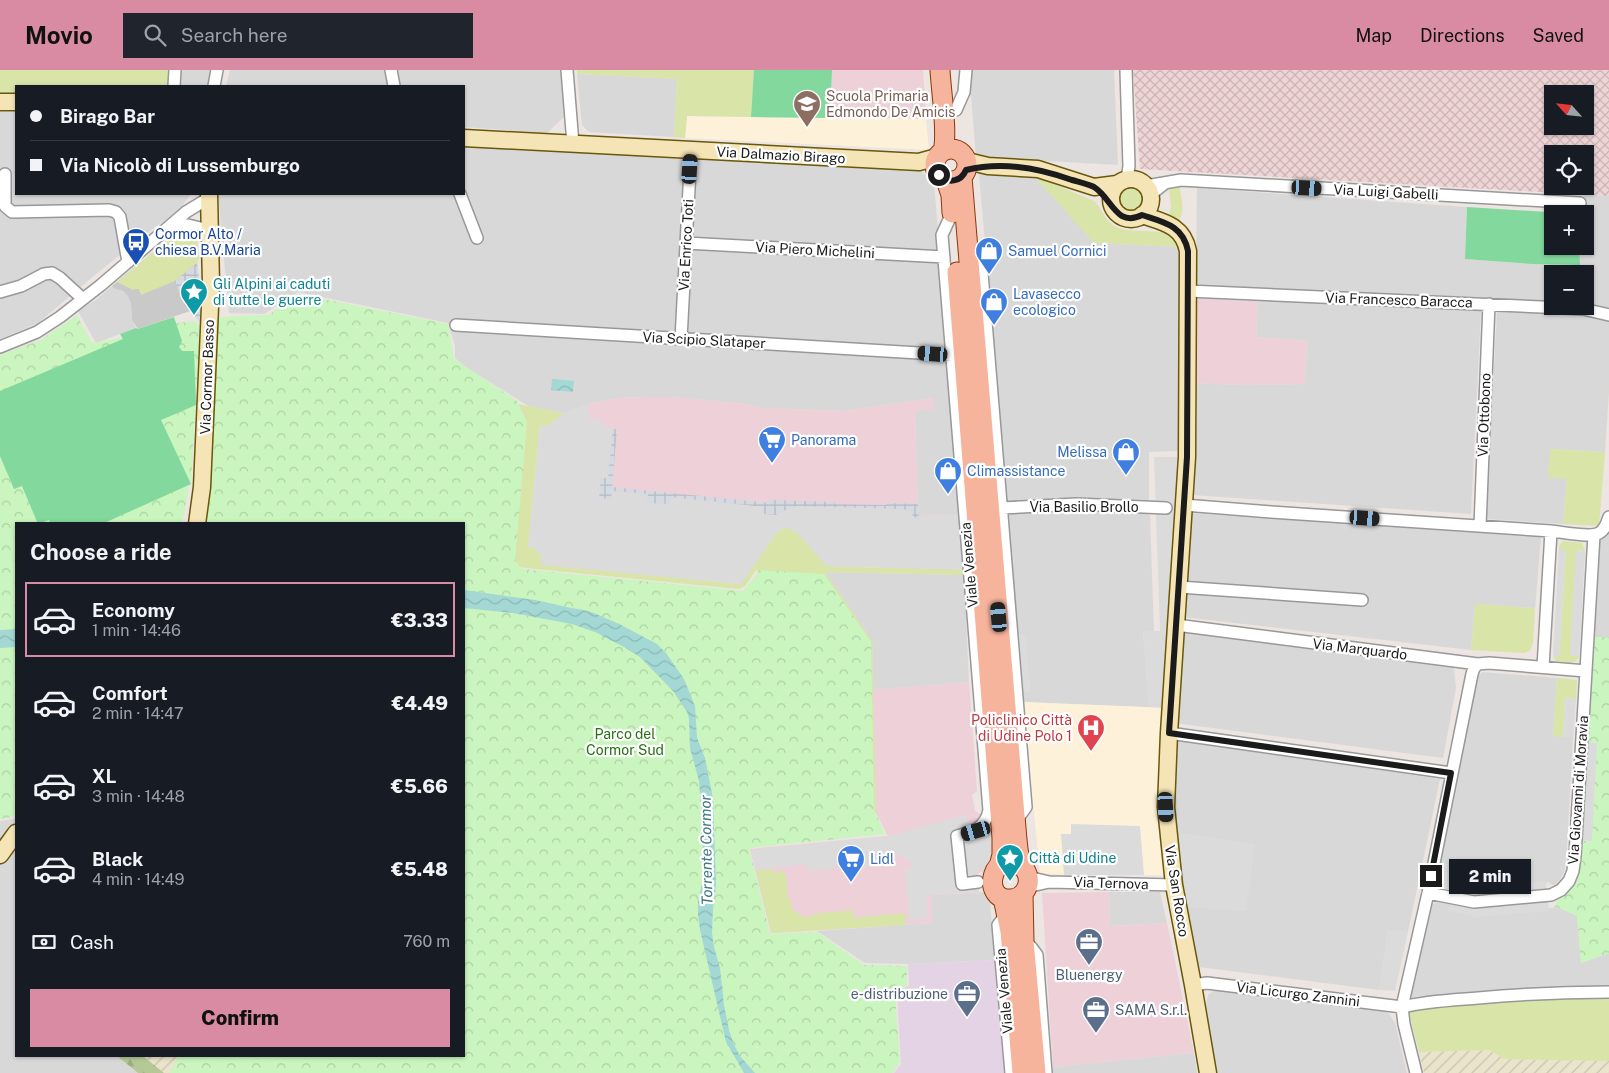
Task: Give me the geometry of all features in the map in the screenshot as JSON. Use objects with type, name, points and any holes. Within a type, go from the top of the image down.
[{"type":"main road","name":"Viale Venezia","points":[[940,70],[949,106]]},
{"type":"main road","name":"Viale Venezia","points":[[952,70],[944,144],[966,233],[1018,851],[1025,881],[1024,941],[1036,1073]]},
{"type":"main road","name":"Viale Venezia","points":[[948,164],[1002,838],[1002,855],[996,887],[1022,1073]]},
{"type":"main road","name":"Viale Venezia","points":[[996,887],[1011,862],[1020,865],[1025,881]]},
{"type":"main road","name":"Viale Venezia","points":[[996,887],[1011,899],[1025,881]]},
{"type":"street","points":[[174,85],[175,70]]},
{"type":"street","points":[[214,85],[217,70]]},
{"type":"street","points":[[390,70],[394,85]]},
{"type":"street","points":[[567,70],[573,144]]},
{"type":"street","name":"Viale Venezia","points":[[930,70],[949,106],[964,92],[966,70]]},
{"type":"street","points":[[1094,187],[1112,205],[1114,210],[1124,218],[1136,218],[1136,189],[1126,70]]},
{"type":"street","points":[[0,102],[15,102]]},
{"type":"street","name":"Via Dalmazio Birago","points":[[465,138],[948,164]]},
{"type":"street","name":"Via Enrico Toti","points":[[680,339],[691,151]]},
{"type":"street","points":[[948,164],[1038,169],[1094,187],[1136,189]]},
{"type":"street","points":[[5,174],[5,206],[12,212],[109,210],[116,212],[120,217],[128,262]]},
{"type":"street","name":"Via Luigi Gabelli","points":[[1136,189],[1181,180],[1580,203]]},
{"type":"street","points":[[1112,205],[1112,193],[1136,189]]},
{"type":"street","name":"Via San Rocco","points":[[1136,189],[1163,222],[1180,233],[1186,242],[1188,251],[1187,441],[1166,807],[1174,885],[1208,1073]]},
{"type":"street","points":[[460,195],[477,238]]},
{"type":"street","points":[[0,347],[37,332],[60,317],[186,212],[209,196]]},
{"type":"street","name":"Via Cormor Basso","points":[[197,522],[202,487],[210,323],[209,196]]},
{"type":"street","name":"Viale Venezia","points":[[952,213],[942,235],[989,810],[980,828],[976,831],[957,836],[962,884],[996,887],[1011,1073]]},
{"type":"street","points":[[170,227],[188,225],[209,230]]},
{"type":"street","name":"Viale Venezia","points":[[966,233],[982,273],[1002,508],[1026,807],[1016,821]]},
{"type":"street","name":"Via Piero Michelini","points":[[686,243],[944,257]]},
{"type":"street","points":[[0,292],[21,286],[44,274],[52,273],[83,299]]},
{"type":"street","name":"Via Francesco Baracca","points":[[1188,291],[1582,309],[1609,315]]},
{"type":"street","name":"Via Ottobono","points":[[1480,526],[1489,304]]},
{"type":"street","name":"Via Scipio Slataper","points":[[456,325],[952,355]]},
{"type":"street","name":"Via Basilio Brollo","points":[[1002,508],[1076,504],[1166,508]]},
{"type":"street","points":[[1184,505],[1551,530],[1594,535],[1605,528],[1609,517]]},
{"type":"street","points":[[1543,667],[1551,530]]},
{"type":"street","name":"Via Giovanni di Moravia","points":[[1428,893],[1474,902],[1551,895],[1562,890],[1569,881],[1573,871],[1575,856],[1594,535]]},
{"type":"street","points":[[1179,586],[1362,600]]},
{"type":"street","name":"Via Marquardo","points":[[1176,625],[1478,664],[1489,663],[1586,671]]},
{"type":"street","points":[[1416,1073],[1404,1024],[1402,1007],[1428,893],[1472,674],[1478,664]]},
{"type":"street","points":[[1169,733],[1451,773]]},
{"type":"street","points":[[0,855],[15,834]]},
{"type":"street","name":"Via Ternova","points":[[1025,881],[1174,885]]},
{"type":"street","name":"Viale Venezia","points":[[1024,941],[1037,955],[1046,1073]]},
{"type":"street","name":"Via Licurgo Zannini","points":[[1193,985],[1207,983],[1402,1007],[1422,1002],[1552,993],[1609,992]]},
{"type":"shaded area","points":[[179,70],[213,70],[210,85],[178,85]]},
{"type":"shaded area","points":[[230,70],[561,70],[564,117],[547,133],[465,127],[465,85],[226,85]]},
{"type":"shaded area","points":[[832,70],[923,70],[926,119],[830,118]]},
{"type":"shaded area","points":[[969,70],[1114,70],[1118,165],[976,157]]},
{"type":"shaded area","points":[[1133,70],[1609,70],[1609,196],[1592,195],[1594,195],[1594,145],[1544,145],[1544,192],[1140,169]]},
{"type":"shaded area","points":[[577,74],[677,79],[674,137],[589,132],[582,125]]},
{"type":"shaded area","points":[[0,112],[15,112],[15,195],[190,195],[180,209],[146,234],[38,323],[0,339]]},
{"type":"shaded area","name":"Scuola Primaria Edmondo De Amicis","points":[[687,116],[926,119],[929,150],[685,138]]},
{"type":"shaded area","points":[[465,145],[921,171],[934,183],[961,514],[918,516],[915,410],[933,398],[844,411],[762,408],[745,404],[673,397],[616,398],[588,404],[564,413],[530,407],[467,368],[455,358],[455,346],[448,323],[298,292],[264,314],[229,313],[218,195],[465,195]]},
{"type":"shaded area","points":[[979,173],[1034,176],[1095,243],[1179,247],[1179,451],[1149,452],[1149,500],[1007,501]]},
{"type":"shaded area","points":[[1197,188],[1467,207],[1465,259],[1579,265],[1544,265],[1544,303],[1196,286]]},
{"type":"shaded area","points":[[1584,195],[1609,196],[1609,308],[1594,306],[1594,265],[1579,265],[1579,255],[1594,255],[1594,205],[1583,205]]},
{"type":"shaded area","points":[[183,231],[195,237],[197,242],[201,323],[190,311],[138,329],[132,320],[131,303],[128,296],[123,291],[112,286],[174,235]]},
{"type":"shaded area","points":[[197,263],[201,299],[201,323],[185,306],[175,281]]},
{"type":"shaded area","points":[[112,286],[123,291],[128,296],[131,303],[132,320],[136,328],[96,343],[78,311],[96,300]]},
{"type":"shaded area","points":[[1194,298],[1258,300],[1256,337],[1307,341],[1305,384],[1245,385],[1193,383]]},
{"type":"shaded area","points":[[1258,300],[1481,310],[1471,514],[1191,495],[1193,383],[1245,385],[1305,384],[1307,341],[1256,337]]},
{"type":"shaded area","points":[[1497,311],[1544,313],[1544,315],[1583,315],[1609,321],[1609,392],[1605,452],[1551,449],[1567,479],[1563,524],[1486,519]]},
{"type":"shaded area","points":[[673,397],[745,404],[763,408],[844,411],[933,398],[934,409],[915,411],[918,515],[961,514],[964,570],[827,566],[785,527],[777,532],[541,565],[548,426],[564,413],[588,404],[616,398]]},
{"type":"shaded area","points":[[588,404],[589,418],[602,421],[607,428],[613,429],[608,479],[601,479],[600,498],[612,491],[648,494],[647,502],[671,497],[765,507],[764,514],[776,515],[794,506],[904,509],[918,520],[918,516],[961,514],[964,570],[827,566],[795,531],[785,527],[777,532],[741,584],[541,565],[541,555],[537,553],[535,548],[528,547],[540,426],[548,426],[564,413]]},
{"type":"shaded area","points":[[613,429],[617,429],[612,487],[769,503],[770,500],[834,502],[835,504],[918,504],[919,521],[904,509],[794,506],[776,515],[764,514],[764,507],[671,497],[670,504],[647,503],[648,494],[612,491],[611,499],[599,498],[601,478],[608,478]]},
{"type":"shaded area","points":[[1154,457],[1180,457],[1166,708],[1149,707],[1143,631],[1160,631]]},
{"type":"shaded area","points":[[1048,507],[1144,511],[1150,516],[1154,631],[1143,631],[1149,707],[1023,702],[1022,692],[1030,691],[1025,635],[1018,635],[1007,510]]},
{"type":"shaded area","points":[[1189,513],[1541,537],[1535,608],[1475,604],[1471,650],[1182,617]]},
{"type":"shaded area","points":[[1609,528],[1609,637],[1592,637],[1598,542]]},
{"type":"shaded area","points":[[1559,550],[1566,550],[1559,657],[1553,656]]},
{"type":"shaded area","points":[[1576,550],[1585,551],[1579,656],[1570,655]]},
{"type":"shaded area","points":[[825,572],[964,575],[969,682],[873,690],[872,641]]},
{"type":"shaded area","points":[[1182,632],[1454,668],[1456,688],[1443,758],[1175,723]]},
{"type":"shaded area","points":[[1025,634],[1030,691],[1022,692],[1018,635]]},
{"type":"shaded area","points":[[1482,672],[1557,678],[1553,736],[1573,737],[1566,864],[1563,875],[1555,886],[1547,882],[1522,884],[1519,892],[1474,895],[1441,888],[1436,881],[1477,678]]},
{"type":"shaded area","points":[[969,682],[977,791],[972,795],[975,811],[994,822],[996,853],[987,870],[978,873],[979,892],[932,895],[932,923],[771,933],[750,849],[888,836],[876,813],[873,690]]},
{"type":"shaded area","points":[[1565,698],[1576,699],[1573,737],[1563,737]]},
{"type":"shaded area","points":[[1023,702],[1166,708],[1158,826],[1164,875],[1064,875],[1040,873]]},
{"type":"shaded area","points":[[1175,739],[1440,779],[1408,932],[1388,930],[1379,990],[1199,967],[1186,907],[1255,845],[1177,833],[1174,789]]},
{"type":"shaded area","points":[[1582,742],[1597,743],[1592,841],[1576,840]]},
{"type":"shaded area","points":[[966,815],[967,823],[980,834],[992,834],[994,853],[989,866],[977,872],[978,891],[927,895],[927,918],[909,920],[905,869],[912,868],[912,864],[901,855],[883,857],[884,864],[807,871],[806,864],[756,870],[751,850],[889,836]]},
{"type":"shaded area","points":[[15,817],[15,1057],[118,1057],[138,1073],[0,1073],[0,821]]},
{"type":"shaded area","points":[[1071,824],[1140,826],[1144,875],[1064,875],[1061,834],[1071,834]]},
{"type":"shaded area","points":[[1177,833],[1255,845],[1246,911],[1186,907],[1181,884]]},
{"type":"shaded area","points":[[1547,882],[1544,895],[1547,895],[1549,911],[1476,917],[1449,911],[1452,898],[1517,898],[1521,884]]},
{"type":"shaded area","points":[[1109,892],[1160,892],[1167,923],[1110,926]]},
{"type":"shaded area","points":[[1109,892],[1110,926],[1167,923],[1194,1053],[1053,1067],[1042,893]]},
{"type":"shaded area","points":[[987,893],[990,899],[994,960],[908,964],[865,963],[817,931],[931,923],[932,895]]},
{"type":"shaded area","points":[[1438,901],[1451,903],[1449,911],[1553,908],[1555,906],[1577,915],[1581,963],[1609,953],[1609,988],[1409,997],[1429,910]]},
{"type":"shaded area","points":[[1388,930],[1408,932],[1395,991],[1379,990]]},
{"type":"shaded area","points":[[994,960],[1004,1073],[894,1073],[901,1064],[897,993],[909,985],[908,964]]},
{"type":"shaded area","points":[[1216,989],[1384,1011],[1389,1014],[1395,1023],[1407,1073],[1216,1073],[1205,1008],[1208,995]]},
{"type":"shaded area","points":[[1489,1050],[1504,1059],[1609,1061],[1609,1073],[1424,1073],[1419,1052]]},
{"type":"shaded area","points":[[1194,1053],[1197,1073],[1053,1073],[1053,1067]]},
{"type":"shaded area","points":[[144,1057],[205,1057],[240,1073],[164,1073]]},
{"type":"green space","points":[[0,70],[172,70],[170,85],[15,85],[15,94],[0,94]]},
{"type":"green space","points":[[577,70],[754,70],[751,117],[687,116],[685,138],[674,137],[677,79],[577,74]]},
{"type":"green space","points":[[754,70],[832,70],[830,118],[751,117]]},
{"type":"green space","points":[[1170,175],[1172,178],[1181,177],[1182,211],[1178,224],[1168,219],[1171,207],[1169,189],[1173,188]]},
{"type":"green space","points":[[1034,176],[1094,201],[1109,222],[1116,227],[1133,231],[1161,232],[1175,240],[1179,247],[1094,243]]},
{"type":"green space","points":[[1131,182],[1138,183],[1143,187],[1147,192],[1147,206],[1143,211],[1138,215],[1131,216],[1124,215],[1119,211],[1115,206],[1114,199],[1115,192],[1119,187],[1124,183]]},
{"type":"green space","points":[[1467,207],[1544,212],[1544,255],[1579,255],[1580,265],[1532,264],[1465,259]]},
{"type":"green space","points":[[183,231],[195,237],[199,258],[197,263],[175,281],[141,295],[139,289],[133,290],[117,282],[174,235]]},
{"type":"green space","name":"Parco del Cormor Sud","points":[[298,294],[448,324],[454,359],[517,401],[527,422],[515,561],[522,569],[743,591],[760,570],[824,574],[871,642],[874,810],[885,834],[749,848],[770,934],[817,932],[864,965],[907,966],[907,985],[895,994],[900,1063],[892,1073],[169,1073],[178,1057],[465,1057],[465,522],[203,522],[216,317],[269,315]]},
{"type":"green space","points":[[77,315],[92,343],[178,323],[194,321],[200,325],[191,484],[190,482],[182,522],[15,522],[15,815],[0,819],[0,355],[41,340]]},
{"type":"green space","points":[[174,317],[182,341],[179,347],[182,351],[194,351],[196,405],[161,420],[191,484],[106,522],[50,522],[49,520],[37,522],[22,486],[14,489],[0,456],[0,391],[123,339],[120,334]]},
{"type":"green space","points":[[512,403],[564,413],[548,426],[540,426],[528,547],[536,548],[541,555],[541,564],[740,584],[777,532],[785,527],[795,531],[827,566],[886,568],[964,562],[964,575],[825,572],[872,641],[876,813],[785,816],[757,569],[745,586],[739,589],[526,568],[493,562],[465,525],[465,522],[459,522]]},
{"type":"green space","points":[[1550,449],[1605,452],[1599,526],[1563,524],[1567,479],[1548,478]]},
{"type":"green space","points":[[1563,541],[1582,543],[1585,551],[1577,550],[1570,655],[1579,656],[1576,661],[1570,663],[1556,661],[1553,656],[1559,656],[1566,551],[1559,550],[1559,546]]},
{"type":"green space","points":[[1475,604],[1535,608],[1533,643],[1530,651],[1524,653],[1471,650]]},
{"type":"green space","points":[[1592,637],[1609,637],[1609,953],[1581,963],[1577,916],[1555,906],[1580,841],[1592,841],[1597,743],[1585,742]]},
{"type":"green space","points":[[1557,678],[1577,680],[1576,699],[1565,698],[1563,737],[1553,736]]},
{"type":"green space","points":[[773,869],[773,873],[780,872],[780,869],[786,875],[788,899],[791,899],[791,908],[803,917],[813,916],[813,914],[853,910],[853,918],[905,913],[906,925],[771,933],[756,870]]},
{"type":"green space","points":[[1609,995],[1609,1061],[1504,1059],[1489,1050],[1419,1052],[1408,1008],[1423,1004]]},
{"type":"green space","points":[[118,1057],[144,1057],[164,1073],[138,1073]]},
{"type":"water","points":[[552,379],[574,381],[573,392],[551,390]]},
{"type":"water","name":"Torrente Cormor","points":[[465,590],[535,600],[594,613],[657,644],[666,653],[684,679],[695,706],[697,738],[705,758],[713,799],[716,885],[712,933],[720,968],[724,1005],[734,1045],[740,1056],[755,1073],[744,1073],[726,1042],[700,930],[698,901],[703,880],[704,855],[701,835],[702,820],[699,781],[690,748],[687,712],[673,691],[640,657],[624,647],[595,632],[572,624],[513,613],[465,608]]},
{"type":"water","points":[[15,629],[15,647],[0,648],[0,630]]},
{"type":"place","name":"Scuola Primaria Edmondo De Amicis","points":[[807,128]]},
{"type":"place","name":"Cormor Alto / chiesa B.V.Maria","points":[[136,266]]},
{"type":"place","name":"Samuel Cornici","points":[[989,275]]},
{"type":"place","name":"Gli Alpini ai caduti di tutte le guerre","points":[[194,316]]},
{"type":"place","name":"Lavasecco ecologico","points":[[994,326]]},
{"type":"place","name":"Panorama","points":[[772,464]]},
{"type":"place","name":"Melissa","points":[[1126,476]]},
{"type":"place","name":"Climassistance","points":[[948,495]]},
{"type":"place","name":"Policlinico Città di Udine Polo 1","points":[[1091,752]]},
{"type":"place","name":"Città di Udine","points":[[1010,882]]},
{"type":"place","name":"Lidl","points":[[851,883]]},
{"type":"place","name":"Bluenergy","points":[[1089,966]]},
{"type":"place","name":"e-distribuzione","points":[[967,1018]]},
{"type":"place","name":"SAMA S.r.l.","points":[[1096,1034]]},
{"type":"route","points":[[939,175],[946,180],[952,181],[962,177],[966,170],[988,166],[1044,170],[1094,187],[1112,205],[1114,210],[1124,218],[1130,219],[1142,215],[1163,222],[1176,229],[1183,236],[1188,251],[1187,441],[1169,733],[1451,773],[1431,876]]}]
